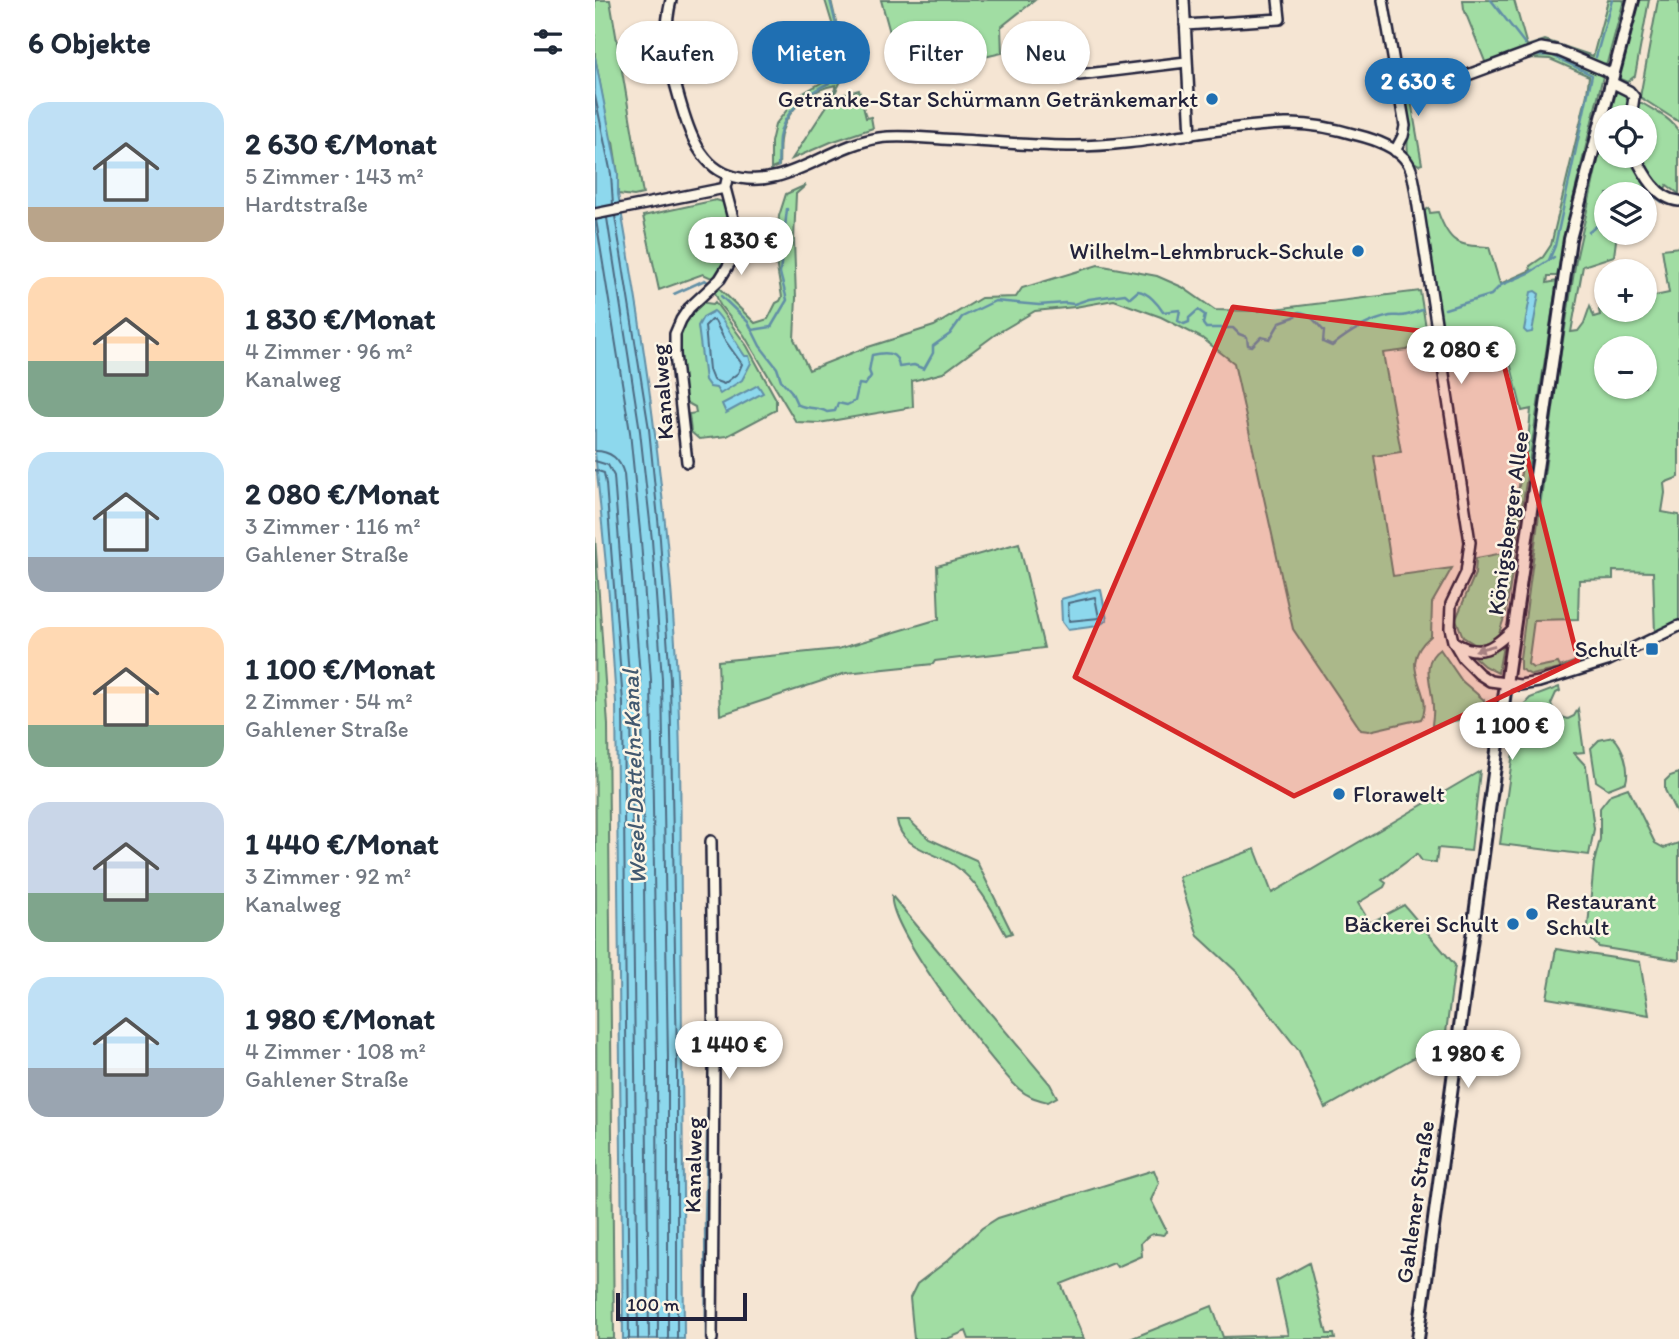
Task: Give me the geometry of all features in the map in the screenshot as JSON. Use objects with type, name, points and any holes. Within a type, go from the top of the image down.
[{"type":"main road","name":"Königsberger Allee","points":[[1506,684],[1570,239],[1633,0]]},
{"type":"main road","name":"Gahlener Straße","points":[[1418,1339],[1506,684]]},
{"type":"street","points":[[671,0],[668,10],[667,54],[684,114],[696,144],[706,160],[728,175],[754,181],[774,178],[847,146],[881,138],[1111,145],[1286,123],[1329,127],[1366,137],[1395,151],[1405,159],[1412,170],[1470,542],[1466,573],[1451,604],[1449,616],[1453,640],[1463,658],[1490,681],[1520,685],[1539,682],[1607,661],[1679,626]]},
{"type":"street","points":[[1184,0],[1191,135]]},
{"type":"street","points":[[1185,25],[1280,19],[1278,0]]},
{"type":"street","points":[[1383,0],[1405,126],[1395,151]]},
{"type":"street","points":[[1401,100],[1541,47],[1559,51],[1612,78],[1634,97],[1633,105]]},
{"type":"street","points":[[1090,74],[1186,62]]},
{"type":"street","points":[[1643,168],[1657,189],[1669,200],[1679,201]]},
{"type":"street","name":"Kanalweg","points":[[687,461],[675,334],[689,308],[720,279],[736,253],[736,230],[725,188],[728,175]]},
{"type":"street","points":[[595,214],[725,188]]},
{"type":"street","points":[[1453,640],[1464,648],[1475,651],[1488,649],[1499,643],[1514,628]]},
{"type":"street","name":"Kanalweg","points":[[711,841],[714,1070],[712,1339]]},
{"type":"highlighted area","points":[[1233,307],[1498,341],[1578,660],[1294,796],[1075,677]]},
{"type":"green space","points":[[595,0],[610,0],[616,35],[616,84],[624,84],[643,194],[618,194],[613,142],[610,138],[595,57]]},
{"type":"green space","points":[[825,0],[831,0],[836,21],[831,21]]},
{"type":"green space","points":[[881,0],[1035,0],[1009,21],[1001,21],[1001,53],[987,56],[987,21],[887,21]]},
{"type":"green space","points":[[1463,0],[1514,0],[1527,46],[1545,40],[1593,56],[1608,0],[1624,0],[1607,63],[1600,65],[1545,44],[1486,64],[1464,9]]},
{"type":"green space","points":[[1640,0],[1649,0],[1635,76],[1627,82],[1618,78]]},
{"type":"green space","points":[[1658,0],[1679,0],[1679,122],[1657,108],[1657,105],[1640,97]]},
{"type":"green space","points":[[1550,50],[1603,76],[1594,105],[1557,276],[1548,276],[1547,283],[1557,281],[1506,612],[1498,636],[1490,644],[1476,645],[1463,637],[1456,619],[1475,574],[1476,558],[1509,552],[1524,453],[1527,452],[1531,409],[1522,411],[1509,358],[1501,359],[1500,356],[1508,354],[1505,337],[1500,338],[1500,348],[1495,349],[1496,355],[1473,357],[1473,360],[1462,362],[1458,357],[1454,358],[1454,363],[1446,361],[1424,211],[1429,208],[1430,213],[1438,212],[1442,223],[1456,241],[1489,247],[1500,284],[1531,270],[1530,266],[1543,257],[1551,245],[1589,76],[1550,59],[1528,58],[1411,101],[1422,164],[1419,165],[1408,154],[1405,102],[1527,54]]},
{"type":"green space","points":[[819,84],[840,84],[833,97],[859,90],[866,118],[871,117],[873,128],[792,159],[832,98],[836,85],[819,90],[803,100],[790,114],[781,135],[779,166],[771,169],[771,142],[775,125],[798,96]]},
{"type":"green space","points":[[1616,91],[1621,91],[1629,99],[1628,105],[1612,105]]},
{"type":"green space","points":[[1657,112],[1679,132],[1679,194],[1667,185],[1663,192],[1657,187],[1657,182],[1654,182],[1646,168],[1657,168]]},
{"type":"green space","points":[[1596,168],[1636,168],[1644,182],[1594,182],[1594,245],[1615,245],[1614,256],[1594,259],[1594,262],[1583,266],[1571,332],[1578,331],[1584,323],[1590,306],[1594,322],[1657,322],[1657,296],[1669,293],[1662,249],[1679,247],[1679,477],[1664,483],[1662,512],[1679,515],[1679,621],[1655,634],[1653,572],[1613,571],[1613,579],[1579,580],[1578,619],[1534,620],[1528,664],[1533,668],[1558,663],[1560,667],[1582,659],[1585,664],[1531,675],[1520,669],[1520,658],[1558,371],[1576,260]]},
{"type":"green space","points":[[806,185],[796,194],[794,339],[809,370],[862,349],[934,326],[981,298],[1016,297],[1022,288],[1098,265],[1157,276],[1182,287],[1215,310],[1258,311],[1420,291],[1428,340],[1407,350],[1383,353],[1401,452],[1374,456],[1393,576],[1452,568],[1432,603],[1431,636],[1420,647],[1416,658],[1415,669],[1424,699],[1421,719],[1369,731],[1361,730],[1293,629],[1234,363],[1202,338],[1161,317],[1114,300],[1035,311],[996,334],[943,373],[912,381],[913,407],[819,423],[796,422],[744,335],[720,305],[714,290],[717,286],[755,323],[768,319],[782,297],[776,262],[779,216],[786,194]]},
{"type":"green space","points":[[716,200],[723,202],[733,235],[732,250],[722,268],[714,279],[703,274],[659,290],[643,216]]},
{"type":"green space","points":[[699,302],[715,302],[747,346],[776,399],[776,410],[727,436],[699,439],[691,432],[689,414],[696,413],[695,407],[684,401],[678,349],[685,319]]},
{"type":"green space","points":[[595,537],[608,725],[614,1339],[597,1339]]},
{"type":"green space","points":[[1019,543],[1044,648],[846,673],[720,715],[718,661],[838,649],[939,619],[937,566]]},
{"type":"green space","points":[[1501,645],[1498,673],[1484,666],[1472,655],[1487,653]]},
{"type":"green space","points":[[1440,649],[1462,681],[1484,700],[1485,714],[1432,726],[1429,668],[1430,661]]},
{"type":"green space","points":[[1559,687],[1560,691],[1556,693],[1551,704],[1556,715],[1568,719],[1574,716],[1578,709],[1584,752],[1574,753],[1586,766],[1594,829],[1589,855],[1500,844],[1519,710],[1530,698]]},
{"type":"green space","points":[[1613,737],[1623,752],[1627,777],[1626,782],[1608,789],[1596,781],[1591,748],[1599,740]]},
{"type":"green space","points":[[1480,771],[1471,851],[1438,848],[1436,863],[1422,861],[1417,854],[1382,880],[1386,883],[1384,887],[1358,903],[1370,923],[1404,905],[1455,965],[1445,1040],[1325,1108],[1299,1051],[1239,974],[1198,936],[1179,877],[1255,849],[1272,893]]},
{"type":"green space","points":[[1679,773],[1679,818],[1665,790],[1665,781]]},
{"type":"green space","points":[[1628,788],[1655,843],[1664,848],[1679,843],[1679,960],[1599,947],[1589,937],[1594,863],[1600,839],[1600,808],[1611,794]]},
{"type":"green space","points":[[897,820],[909,820],[929,839],[976,860],[1012,933],[1006,935],[984,897],[963,872],[912,843],[900,830]]},
{"type":"green space","points":[[892,896],[1050,1084],[1057,1097],[1048,1102],[1026,1094],[987,1053],[944,995],[906,936],[895,912]]},
{"type":"green space","points":[[1556,949],[1640,962],[1649,1015],[1547,998]]},
{"type":"green space","points":[[1154,1170],[1159,1183],[1151,1200],[1167,1232],[1146,1238],[1141,1243],[1142,1256],[1117,1267],[1114,1263],[1061,1284],[1084,1339],[969,1339],[966,1331],[947,1339],[914,1339],[910,1298],[917,1284],[947,1261],[982,1228],[998,1218]]},
{"type":"green space","points":[[1309,1263],[1327,1334],[1334,1334],[1335,1339],[1130,1339],[1212,1306],[1223,1337],[1288,1335],[1276,1281]]},
{"type":"water","name":"Wesel-Datteln-Kanal","points":[[595,57],[618,174],[618,194],[647,373],[673,614],[680,762],[684,1339],[623,1339],[616,702],[595,452]]},
{"type":"water","points":[[1531,292],[1539,294],[1532,332],[1527,333],[1524,330]]},
{"type":"water","points":[[714,311],[745,356],[749,356],[751,363],[742,380],[720,394],[705,380],[698,326],[703,317]]},
{"type":"water","points":[[758,385],[763,393],[726,413],[722,404]]},
{"type":"water","points":[[1101,590],[1107,620],[1098,626],[1068,630],[1062,622],[1061,599]]},
{"type":"waterway","points":[[830,0],[835,21]]},
{"type":"waterway","points":[[1491,0],[1525,44]]},
{"type":"waterway","points":[[1596,57],[1612,0]]},
{"type":"waterway","points":[[1533,56],[1551,55],[1592,75],[1555,246],[1549,260]]},
{"type":"waterway","points":[[778,166],[779,138],[785,120],[812,92],[827,84]]},
{"type":"waterway","points":[[1640,174],[1644,182]]},
{"type":"waterway","points":[[1657,198],[1662,202]]},
{"type":"waterway","points":[[752,330],[771,327],[787,300],[780,273],[787,209]]},
{"type":"waterway","points":[[1589,232],[1594,228]]},
{"type":"waterway","points":[[1445,309],[1491,295],[1501,285],[1529,273],[1554,257]]},
{"type":"waterway","points":[[674,294],[705,280],[709,283]]},
{"type":"waterway","points":[[721,296],[748,322],[797,404],[827,412],[835,411],[838,403],[847,405],[855,401],[859,384],[865,385],[871,376],[869,371],[872,355],[890,354],[896,358],[899,367],[914,365],[924,369],[933,353],[933,346],[950,334],[962,317],[995,301],[1039,305],[1074,304],[1125,294],[1130,298],[1138,291],[1149,296],[1163,312],[1180,310],[1178,321],[1184,324],[1189,322],[1189,318],[1198,310],[1205,315],[1203,324],[1206,328],[1233,328],[1247,337],[1248,345],[1252,346],[1261,337],[1270,339],[1280,322],[1299,312],[1313,319],[1324,331],[1323,342],[1332,346],[1366,324],[1422,310]]},
{"type":"waterway","points":[[706,1339],[708,1099]]},
{"type":"place","name":"Getränke-Star Schürmann Getränkemarkt","points":[[1212,99]]},
{"type":"place","name":"Wilhelm-Lehmbruck-Schule","points":[[1358,251]]},
{"type":"place","name":"Schult","points":[[1652,649]]},
{"type":"place","name":"Florawelt","points":[[1339,794]]},
{"type":"place","name":"Restaurant Schult","points":[[1532,914]]},
{"type":"place","name":"Bäckerei Schult","points":[[1513,924]]}]
